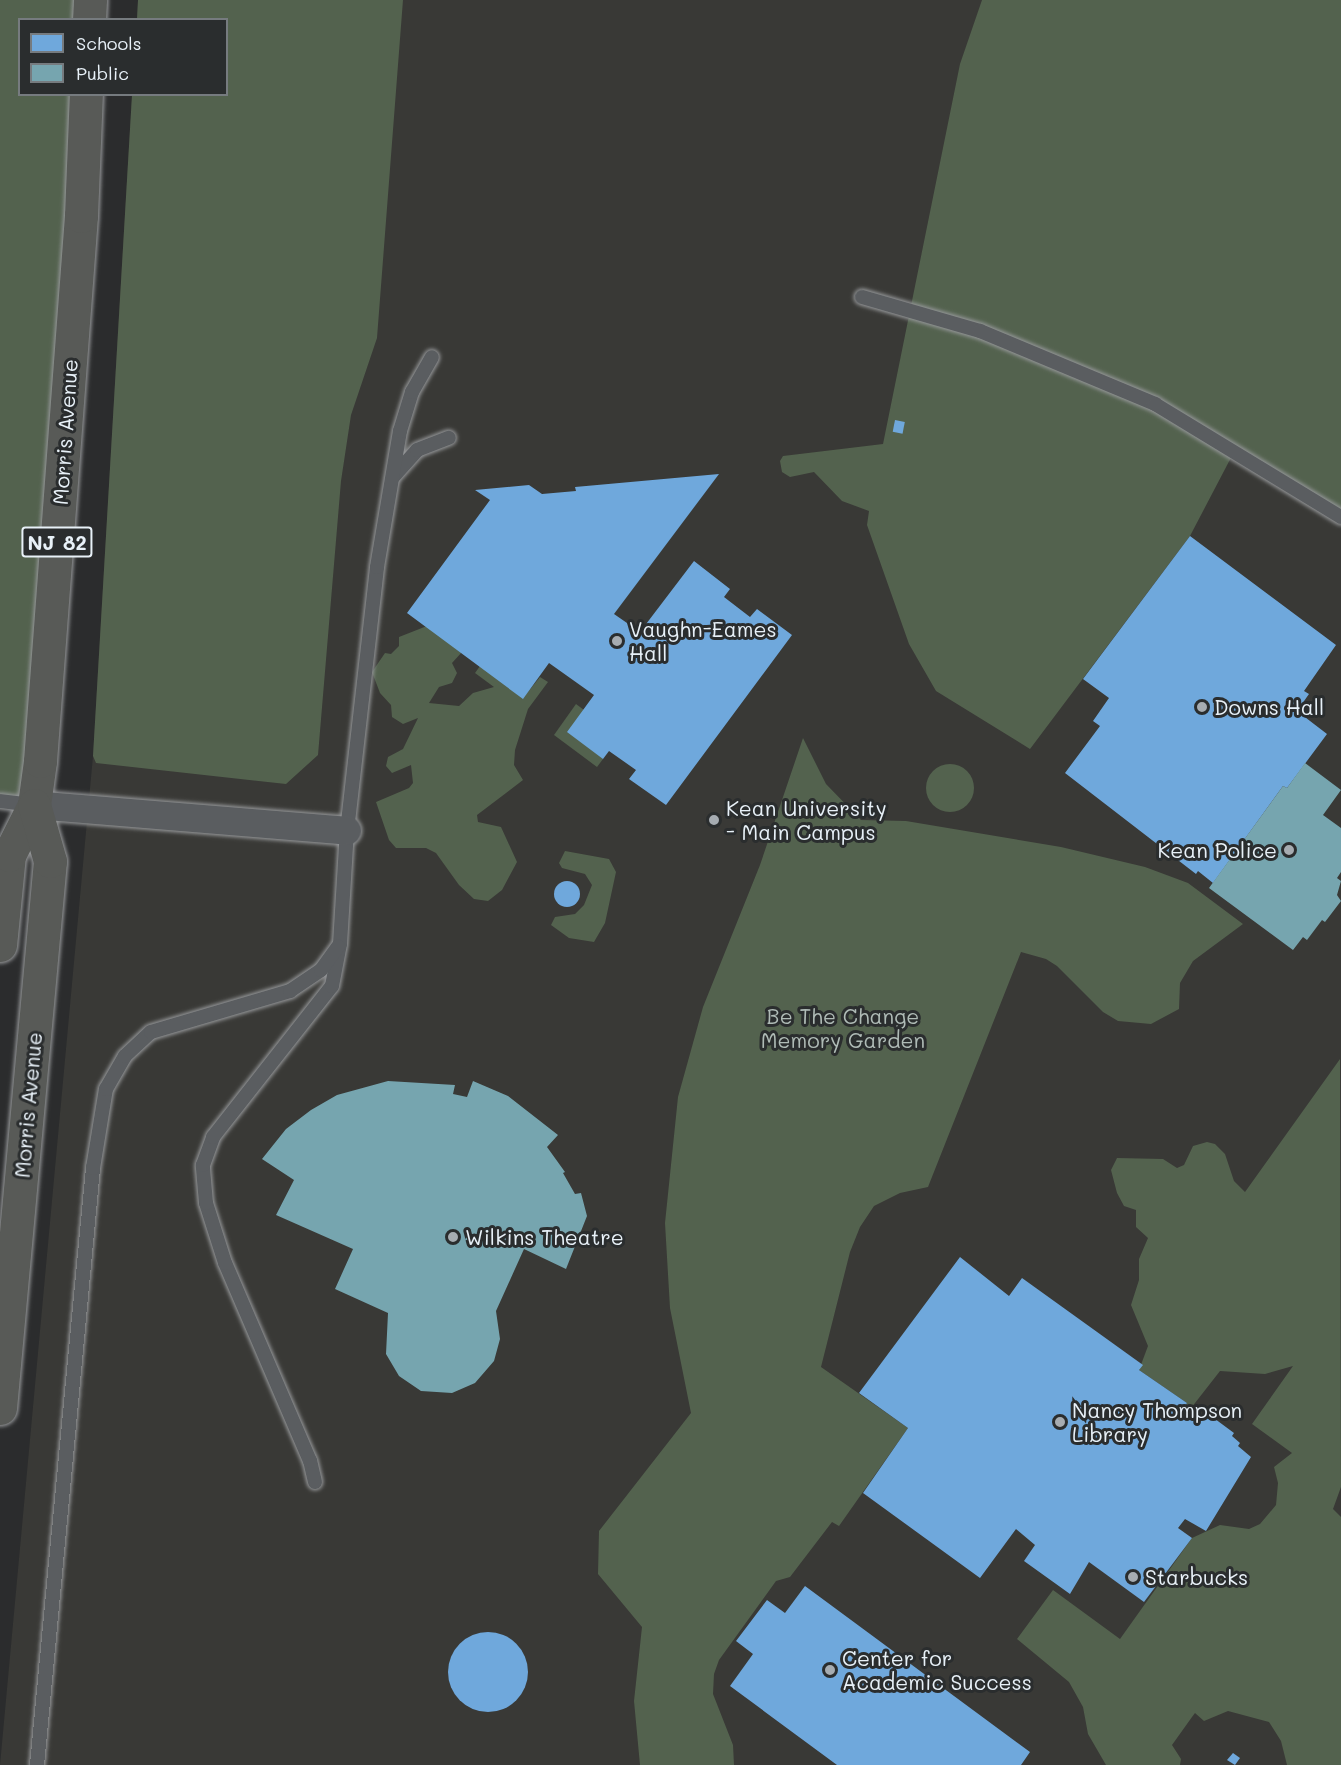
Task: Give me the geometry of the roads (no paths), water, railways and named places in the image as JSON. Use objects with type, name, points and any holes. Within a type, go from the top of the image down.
[{"type":"main road","points":[[89,18],[90,0]]},
{"type":"main road","name":"Morris Avenue","points":[[0,1408],[50,861],[34,805],[76,279],[86,96]]},
{"type":"main road","name":"Morris Avenue","points":[[0,945],[9,855],[34,805]]},
{"type":"street","points":[[34,805],[347,831]]},
{"type":"lane","points":[[862,297],[980,331],[1175,415],[1341,517]]},
{"type":"lane","points":[[315,1482],[310,1461],[225,1263],[206,1203],[203,1166],[213,1137],[332,986],[340,944],[347,831],[377,567],[400,431],[412,392],[432,357]]},
{"type":"lane","points":[[393,477],[417,450],[449,438]]},
{"type":"lane","points":[[0,801],[34,805]]},
{"type":"lane","points":[[37,1765],[93,1168],[106,1089],[124,1056],[151,1032],[290,991],[321,970],[340,944]]},
{"type":"place","name":"Vaughn-Eames Hall","points":[[617,641]]},
{"type":"place","name":"Downs Hall","points":[[1202,707]]},
{"type":"place","name":"Kean University - Main Campus","points":[[714,820]]},
{"type":"place","name":"Kean Police","points":[[1289,850]]},
{"type":"place","name":"Wilkins Theatre","points":[[453,1237]]},
{"type":"place","name":"Nancy Thompson Library","points":[[1060,1422]]},
{"type":"place","name":"Starbucks","points":[[1133,1577]]},
{"type":"place","name":"Center for Academic Success","points":[[830,1670]]},
{"type":"park label","name":"Be The Change Memory Garden","points":[[843,1028]]}]
